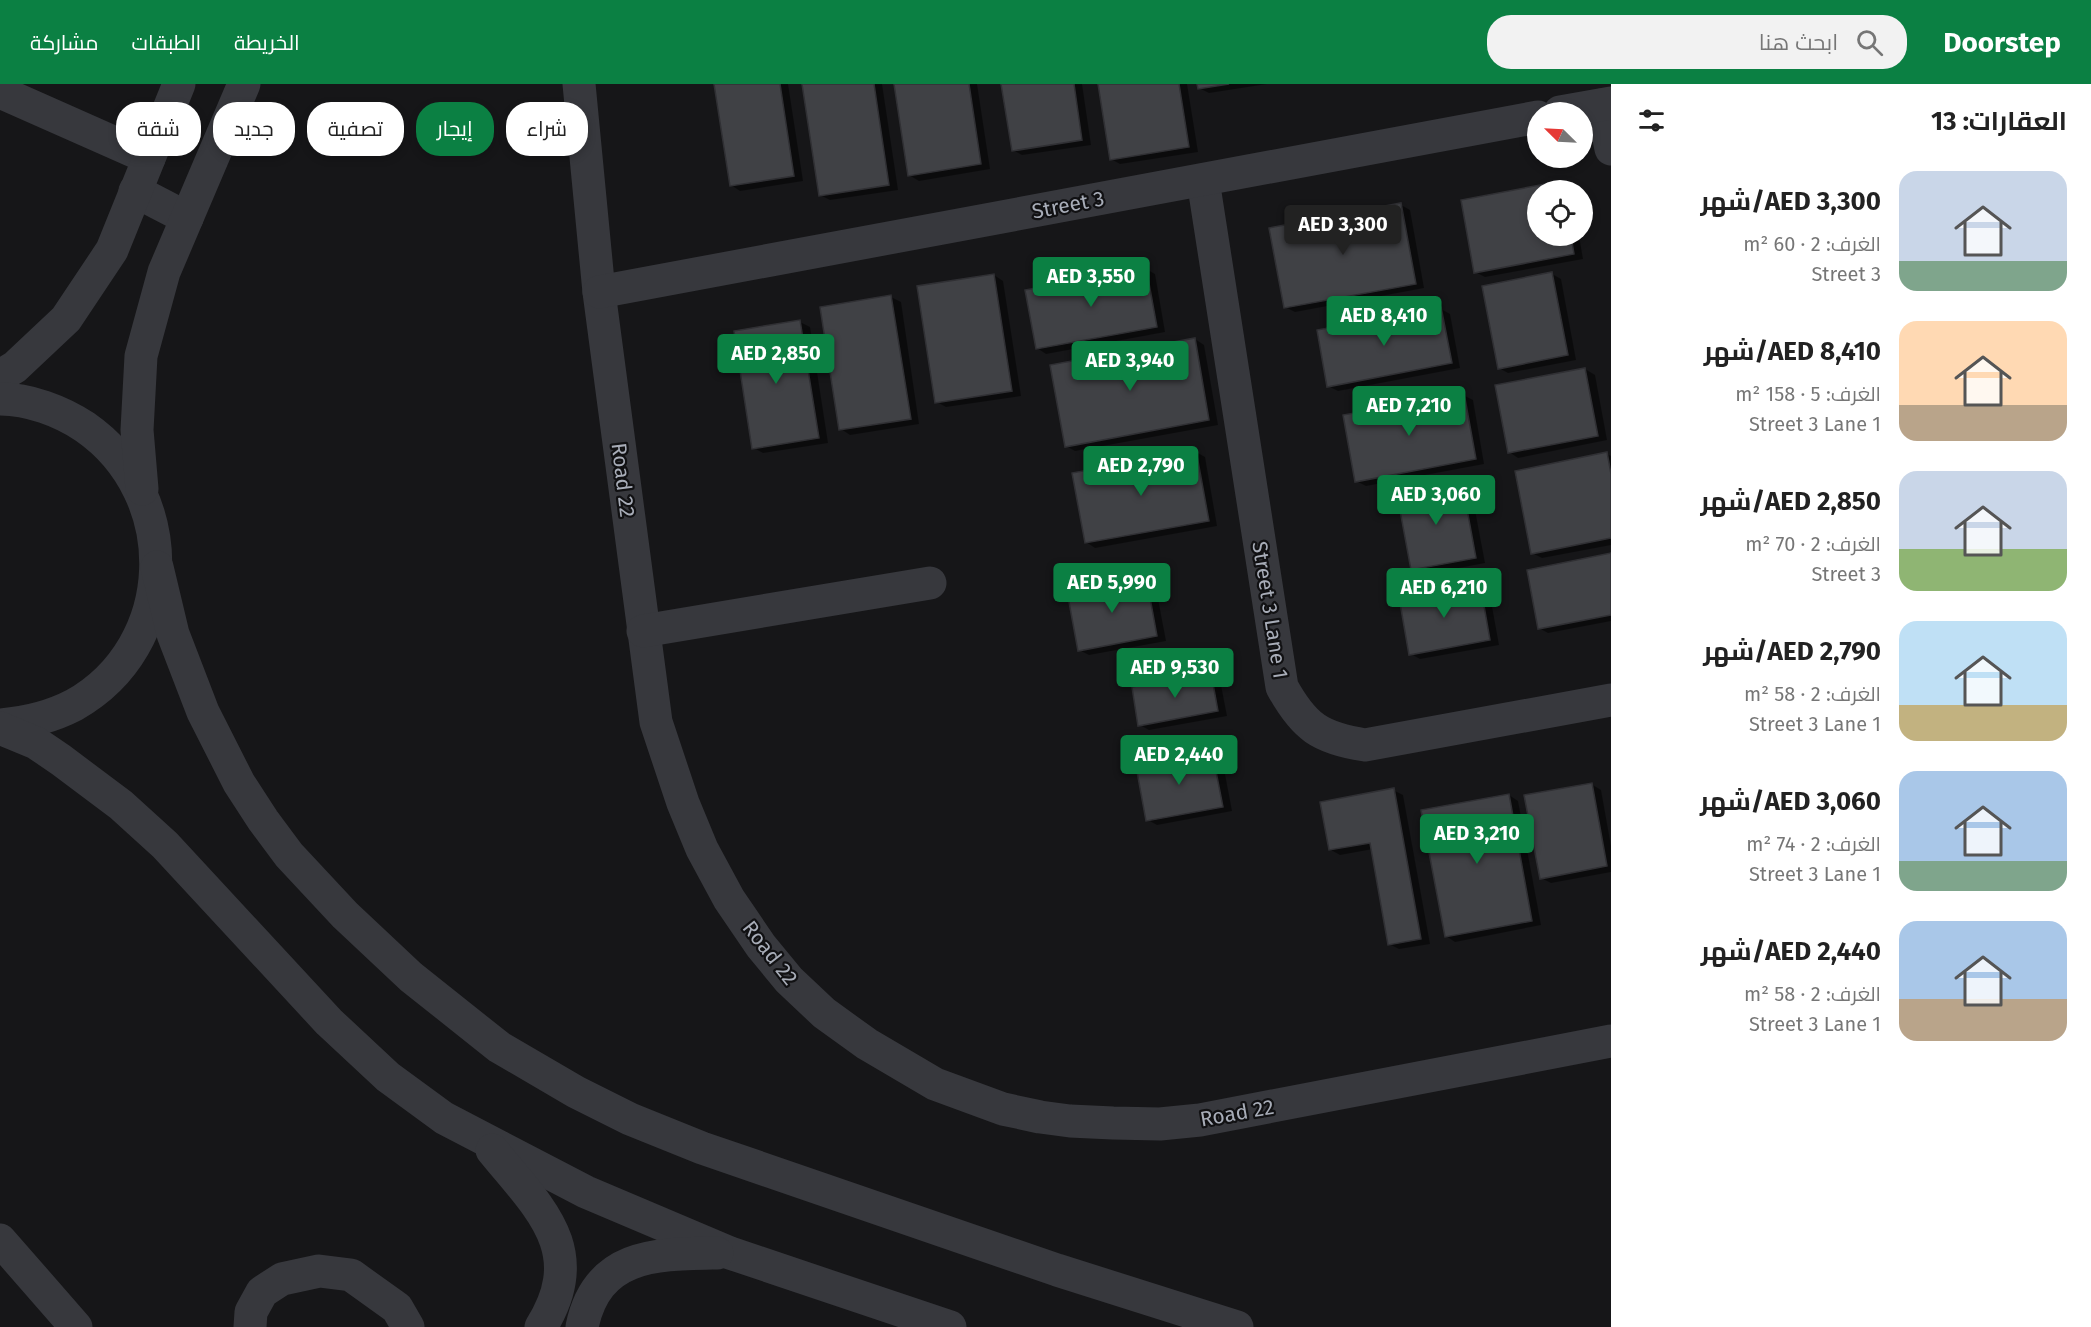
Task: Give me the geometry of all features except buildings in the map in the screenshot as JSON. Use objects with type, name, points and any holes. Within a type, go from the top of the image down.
[{"type":"street","points":[[0,376],[15,367],[66,319],[111,250],[179,84]]},
{"type":"street","points":[[142,494],[137,430],[141,356],[164,272],[244,84]]},
{"type":"street","name":"Road 22","points":[[579,84],[599,292],[656,722],[683,803],[702,849],[729,899],[761,946],[789,980],[824,1013],[867,1044],[935,1084],[1003,1109],[1040,1117],[1081,1122],[1160,1124],[1200,1120],[1611,1041]]},
{"type":"street","points":[[0,92],[149,158]]},
{"type":"street","points":[[1607,104],[1611,149]]},
{"type":"street","name":"Street 3","points":[[599,292],[1527,119]]},
{"type":"street","name":"Street 3 Lane 1","points":[[1203,180],[1282,687],[1295,711],[1314,729],[1338,741],[1365,745],[1611,700]]},
{"type":"street","points":[[135,191],[187,218]]},
{"type":"street","points":[[0,399],[29,403],[53,410],[76,421],[115,452],[130,472],[151,517],[156,542],[157,567],[154,595],[146,621],[133,647],[117,669],[97,689],[74,704],[48,716],[0,727]]},
{"type":"street","points":[[157,567],[173,634],[203,712],[239,783],[263,820],[289,855],[345,915],[411,977],[500,1047],[576,1092],[630,1119],[702,1148],[1057,1270],[1237,1327]]},
{"type":"street","points":[[643,631],[930,583]]},
{"type":"street","points":[[0,727],[36,743],[121,805],[165,844],[329,1022],[397,1083],[444,1118],[586,1192],[730,1253],[950,1327]]},
{"type":"street","points":[[483,1139],[535,1203],[560,1249],[559,1283],[541,1327]]},
{"type":"street","points":[[0,1240],[76,1327]]},
{"type":"street","points":[[582,1327],[589,1302],[597,1289],[605,1279],[628,1264],[664,1254],[730,1253]]},
{"type":"street","points":[[250,1327],[251,1312],[262,1292],[282,1279],[319,1272],[351,1275],[397,1308],[408,1327]]}]
